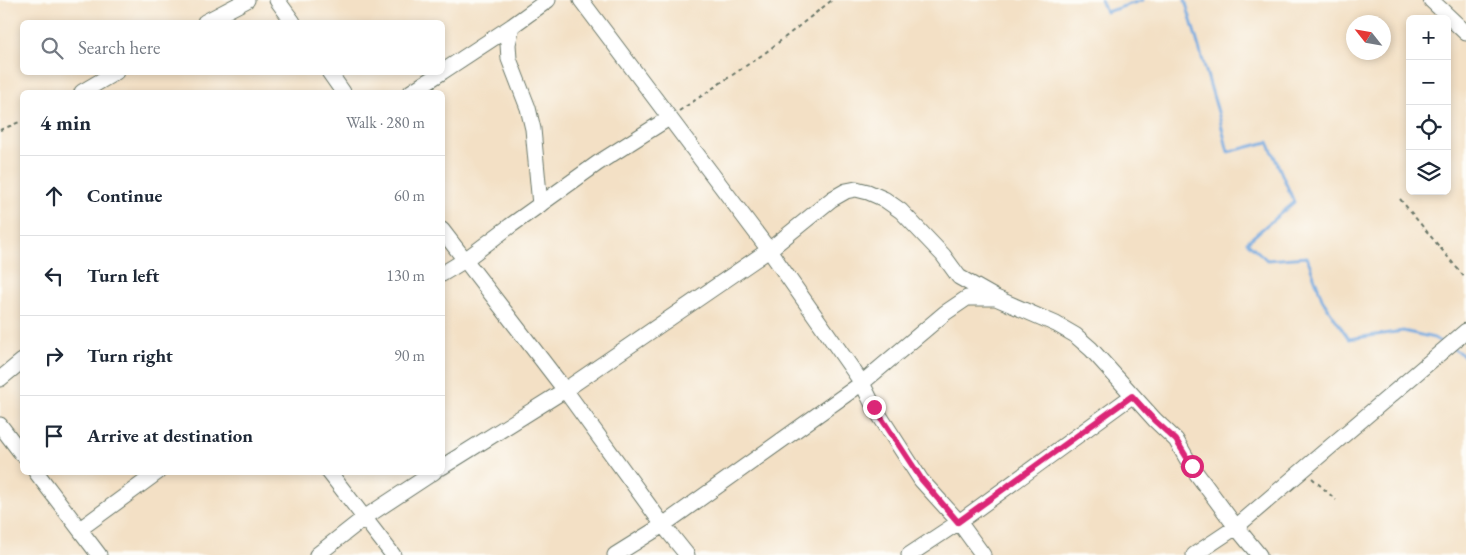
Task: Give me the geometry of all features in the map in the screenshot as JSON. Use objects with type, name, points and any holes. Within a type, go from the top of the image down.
[{"type":"street","points":[[209,20],[247,0]]},
{"type":"street","points":[[277,0],[292,20]]},
{"type":"street","points":[[445,70],[548,0]]},
{"type":"street","points":[[581,0],[769,250],[862,382],[874,407],[922,480],[983,555]]},
{"type":"street","points":[[1431,0],[1466,33]]},
{"type":"street","points":[[512,26],[508,44],[510,59],[530,115],[533,129],[540,204]]},
{"type":"street","points":[[85,90],[111,75]]},
{"type":"street","points":[[331,75],[342,90]]},
{"type":"street","points":[[414,90],[437,75]]},
{"type":"street","points":[[445,272],[465,260],[598,163],[669,118]]},
{"type":"street","points":[[445,465],[565,390],[769,250],[832,199],[846,191],[856,189],[884,199],[901,211],[943,255],[958,277],[996,298],[1056,324],[1075,335],[1091,349],[1154,420],[1176,440],[1192,466],[1258,555]]},
{"type":"street","points":[[445,234],[565,390],[687,555]]},
{"type":"street","points":[[615,555],[663,525],[862,382],[945,313],[967,298],[996,298]]},
{"type":"street","points":[[1194,555],[1236,527],[1464,332]]},
{"type":"street","points":[[0,379],[20,363]]},
{"type":"street","points":[[909,555],[958,522],[1132,396]]},
{"type":"street","points":[[0,425],[20,451]]},
{"type":"street","points":[[38,475],[99,555]]},
{"type":"street","points":[[80,529],[154,475]]},
{"type":"street","points":[[331,475],[393,555]]},
{"type":"street","points":[[316,555],[364,518],[429,475]]},
{"type":"path","points":[[669,118],[765,53],[832,0]]},
{"type":"path","points":[[0,130],[20,122]]},
{"type":"path","points":[[1400,199],[1466,279]]},
{"type":"path","points":[[1303,470],[1336,500]]},
{"type":"waterway","points":[[1101,0],[1106,12],[1143,0]]},
{"type":"waterway","points":[[1185,0],[1228,152],[1268,142],[1294,202],[1247,242],[1267,260],[1307,257],[1323,301],[1349,339],[1403,331],[1434,338],[1444,344]]},
{"type":"waterway","points":[[1452,348],[1466,357]]},
{"type":"route","points":[[874,407],[922,480],[958,522],[1132,396],[1176,440],[1192,466]]}]
